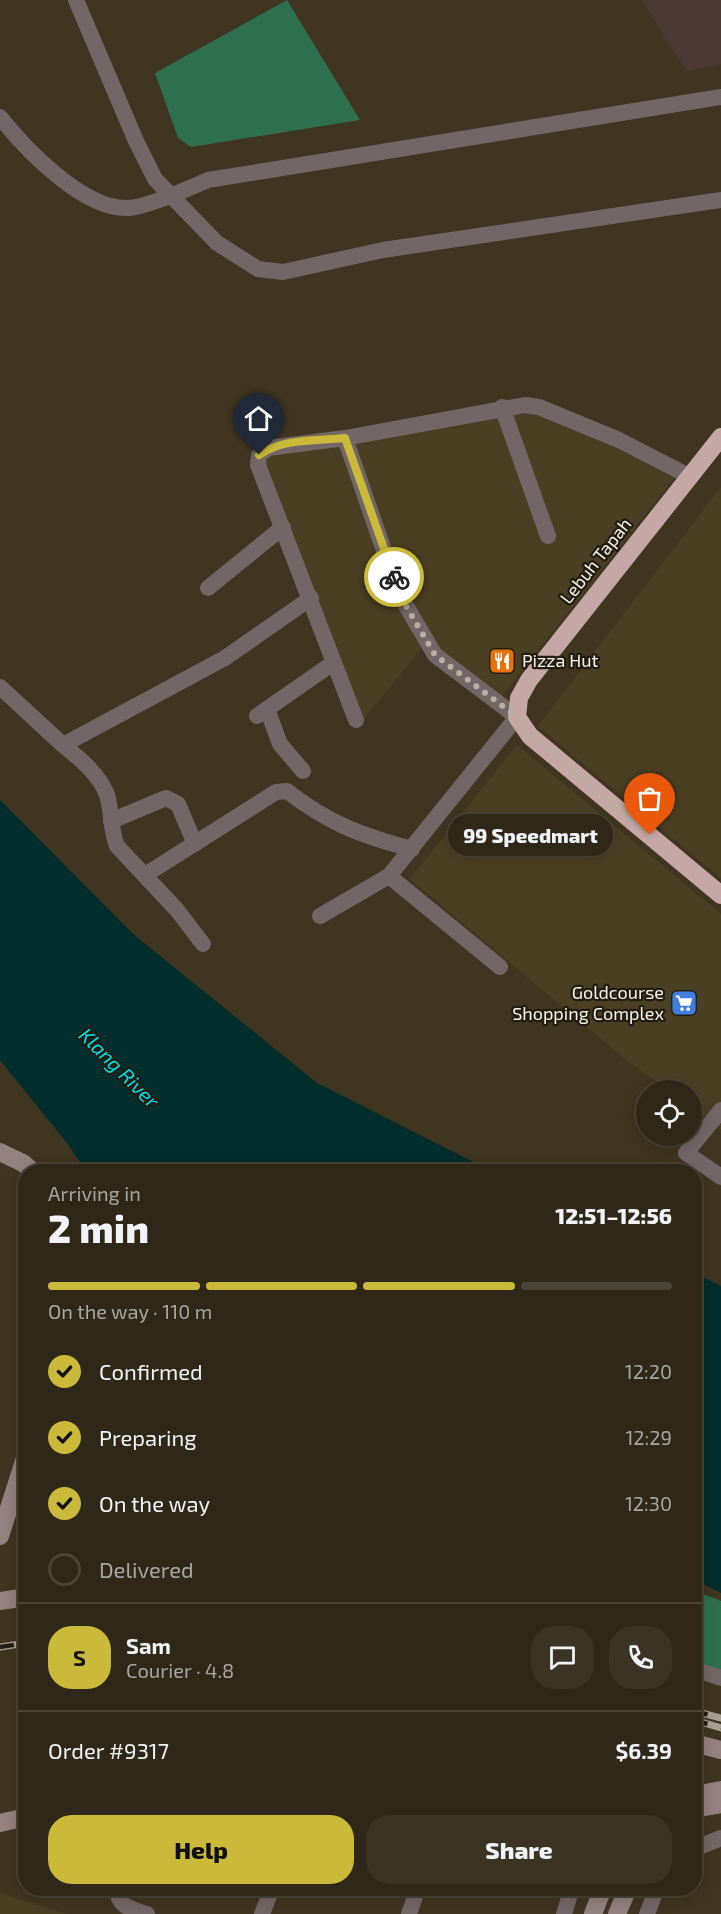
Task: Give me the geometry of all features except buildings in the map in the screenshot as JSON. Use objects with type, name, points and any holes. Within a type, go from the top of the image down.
[{"type":"highway","name":"Lebuh Tapah","points":[[517,717],[519,698],[529,680],[719,437]]},
{"type":"highway","points":[[517,717],[531,736],[721,895]]},
{"type":"main road","points":[[0,1152],[24,1164]]},
{"type":"main road","points":[[0,1536],[18,1480]]},
{"type":"main road","points":[[2,1600],[18,1598]]},
{"type":"main road","points":[[702,1745],[721,1750]]},
{"type":"main road","points":[[702,1794],[721,1790]]},
{"type":"main road","points":[[702,1808],[721,1804]]},
{"type":"main road","points":[[0,1823],[18,1819]]},
{"type":"main road","points":[[587,1914],[593,1896]]},
{"type":"main road","points":[[593,1914],[600,1896]]},
{"type":"street","points":[[76,0],[136,141],[155,179],[217,243],[258,269],[270,272],[383,250],[721,200]]},
{"type":"street","points":[[0,117],[58,176],[109,208],[132,208],[208,180],[721,97]]},
{"type":"street","points":[[502,407],[548,536]]},
{"type":"street","points":[[356,720],[258,465],[259,455],[268,448],[282,444],[345,438],[502,407],[539,407],[619,440],[689,476]]},
{"type":"street","points":[[320,916],[389,876],[517,717],[435,655],[399,594],[345,438]]},
{"type":"street","points":[[208,588],[283,527]]},
{"type":"street","points":[[63,745],[225,658],[311,598]]},
{"type":"street","points":[[303,771],[280,744],[262,712],[333,663]]},
{"type":"street","points":[[0,687],[93,773],[106,792],[117,846],[145,875],[203,944]]},
{"type":"street","points":[[145,875],[276,792],[283,791],[287,791],[327,820],[363,836],[412,849]]},
{"type":"street","points":[[111,821],[166,798],[178,804],[195,844]]},
{"type":"street","points":[[389,876],[500,967]]},
{"type":"street","points":[[721,1110],[686,1153],[721,1177]]},
{"type":"street","points":[[702,1672],[721,1678]]},
{"type":"street","points":[[702,1846],[721,1838]]},
{"type":"street","points":[[117,1896],[123,1906],[147,1914]]},
{"type":"street","points":[[262,1914],[269,1896]]},
{"type":"street","points":[[409,1914],[415,1896]]},
{"type":"street","points":[[564,1914],[570,1896]]},
{"type":"street","points":[[647,1914],[654,1896]]},
{"type":"shaded area","points":[[642,0],[721,0],[721,64],[686,71]]},
{"type":"shaded area","points":[[527,411],[620,446],[676,476],[501,697],[439,649],[431,637],[362,721],[263,458],[270,453]]},
{"type":"shaded area","points":[[721,487],[721,878],[538,726]]},
{"type":"shaded area","points":[[517,745],[721,914],[721,1130],[702,1116],[702,1080],[654,1080],[625,1059],[410,879]]},
{"type":"shaded area","points":[[0,1893],[66,1914],[0,1914]]},
{"type":"green space","points":[[287,0],[360,120],[191,147],[178,138],[155,73]]},
{"type":"green space","points":[[702,1593],[721,1601],[721,1671],[702,1664]]},
{"type":"water","name":"Klang River","points":[[0,800],[133,934],[317,1083],[477,1164],[81,1164],[0,1060]]},
{"type":"water","points":[[702,1277],[721,1286],[721,1593],[702,1584]]},
{"type":"railway","points":[[0,1647],[18,1644]]},
{"type":"railway","points":[[702,1713],[721,1718]]},
{"type":"railway","points":[[702,1722],[721,1728]]},
{"type":"way so far","points":[[394,577],[399,594],[435,655],[490,699],[517,717],[531,736],[650,835]]},
{"type":"place","name":"Pizza Hut","points":[[502,661]]},
{"type":"place","name":"99 Speedmart","points":[[650,835]]},
{"type":"place","name":"Goldcourse Shopping Complex","points":[[684,1003]]},
{"type":"route","points":[[259,455],[268,448],[282,444],[345,438],[394,577]]}]
